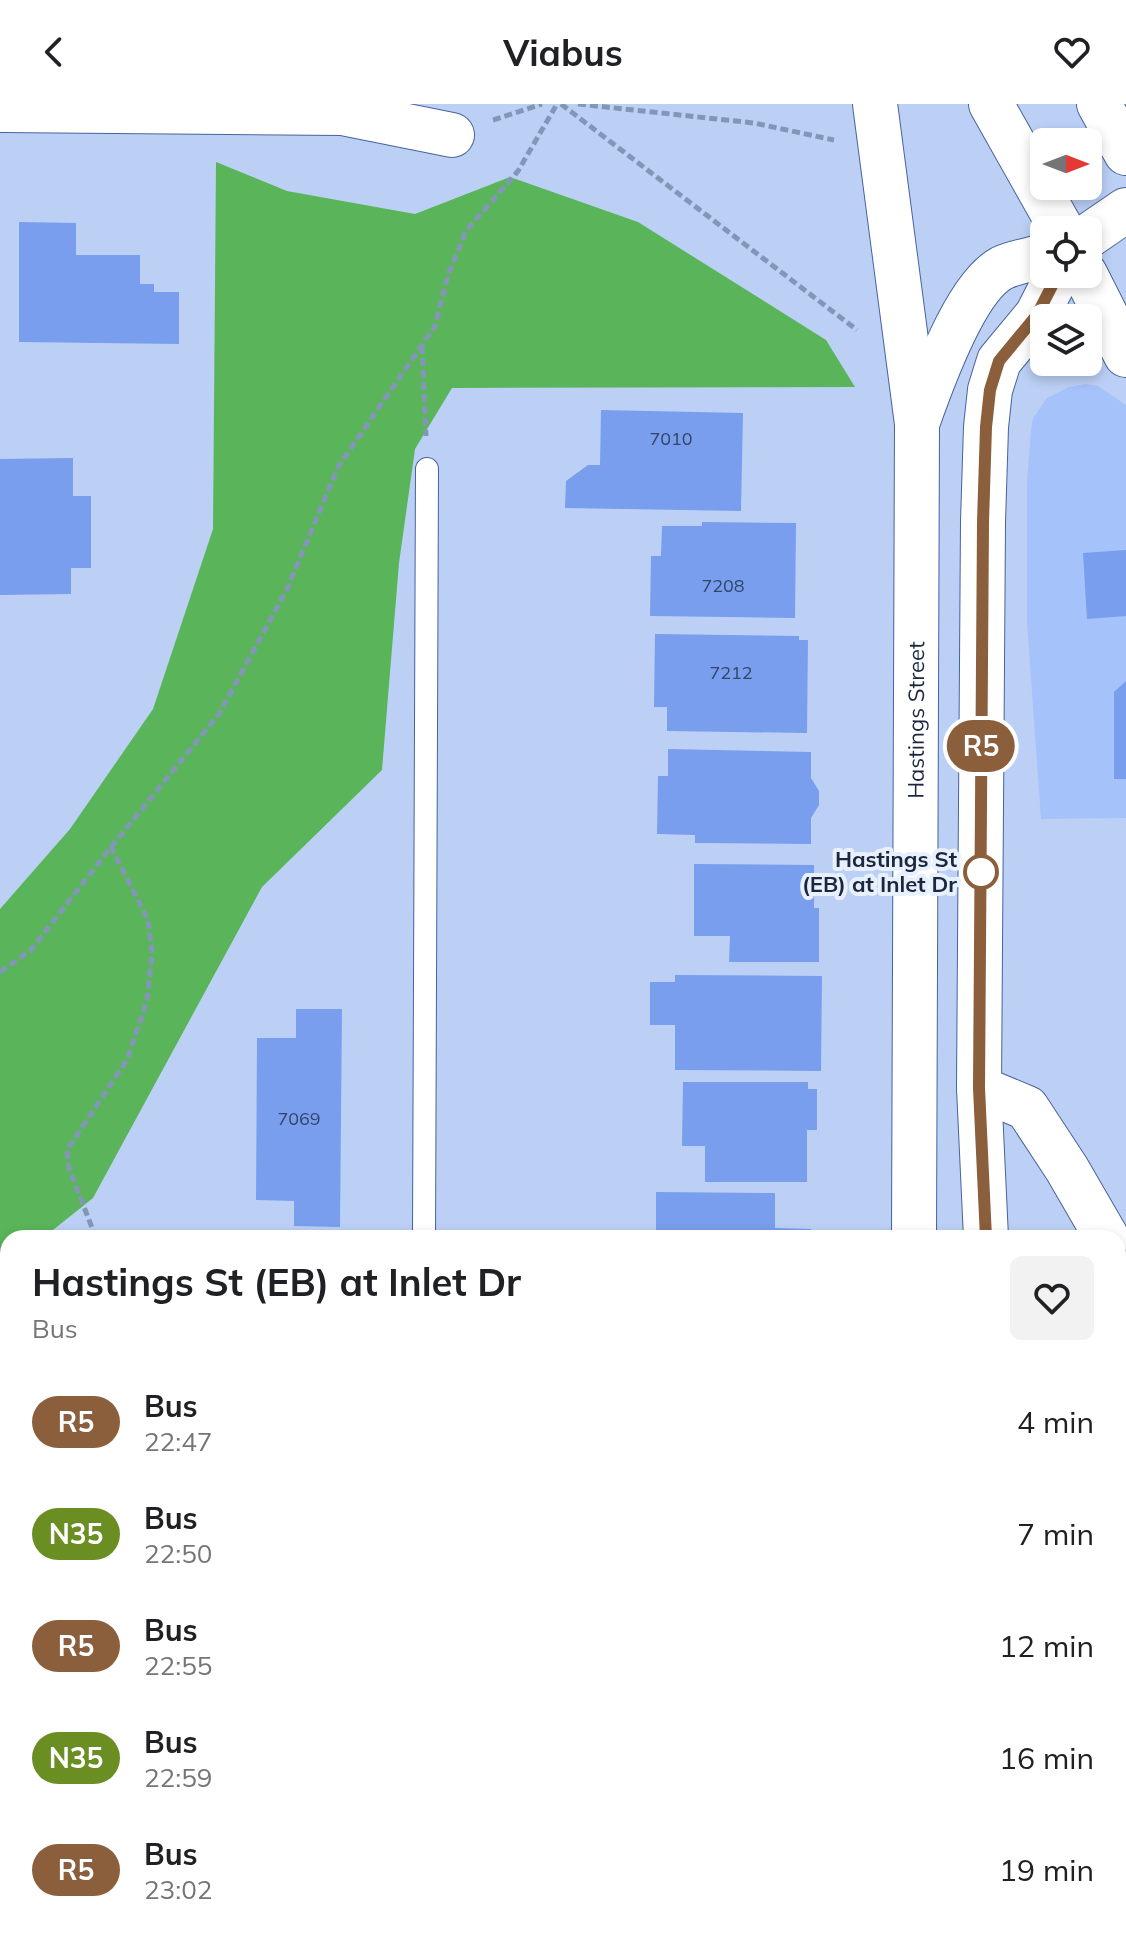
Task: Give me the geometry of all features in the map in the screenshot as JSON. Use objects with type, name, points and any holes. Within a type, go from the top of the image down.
[{"type":"main road","points":[[875,104],[917,424]]},
{"type":"main road","points":[[991,104],[1054,216]]},
{"type":"main road","points":[[1099,104],[1126,153]]},
{"type":"main road","points":[[0,110],[342,113],[452,135]]},
{"type":"main road","points":[[1102,226],[1126,210]]},
{"type":"main road","name":"Hastings Street","points":[[914,1230],[917,424],[937,368],[978,291],[1001,269],[1030,260]]},
{"type":"main road","points":[[986,1230],[979,1088],[982,537],[986,427],[990,390],[999,361],[1037,315],[1051,288]]},
{"type":"main road","points":[[1092,288],[1126,355]]},
{"type":"main road","points":[[979,1088],[1027,1108],[1102,1230]]},
{"type":"lane","points":[[424,1230],[427,469]]},
{"type":"path","points":[[0,972],[31,950],[219,714],[287,589],[338,467],[435,326],[448,275],[466,231],[518,171],[559,104],[861,333]]},
{"type":"path","points":[[578,104],[754,123],[842,142]]},
{"type":"path","points":[[422,345],[427,469]]},
{"type":"path","points":[[93,1230],[69,1168],[67,1150],[127,1060],[147,1001],[152,952],[148,920],[111,847]]},
{"type":"shaded area","points":[[1085,384],[1098,386],[1126,405],[1126,818],[1041,819],[1027,622],[1027,483],[1031,430],[1033,418],[1047,398],[1069,387]]},
{"type":"green space","points":[[216,162],[287,191],[415,214],[510,177],[638,222],[826,340],[855,387],[452,388],[415,449],[399,563],[382,770],[262,887],[93,1198],[53,1230],[0,1230],[0,909],[70,829],[153,709],[213,529]]},
{"type":"building","points":[[19,222],[76,223],[76,255],[140,255],[140,284],[154,284],[154,292],[179,292],[179,344],[19,342]]},
{"type":"building","points":[[601,410],[743,413],[741,511],[565,508],[566,481],[588,465],[600,465]]},
{"type":"building","points":[[73,458],[73,496],[91,496],[91,568],[71,568],[71,594],[0,595],[0,459]]},
{"type":"building","points":[[702,522],[796,523],[795,618],[650,616],[651,556],[661,556],[662,526],[702,526]]},
{"type":"building","points":[[1126,550],[1126,616],[1087,619],[1083,553]]},
{"type":"building","points":[[655,634],[799,636],[799,640],[808,640],[807,733],[667,731],[667,707],[654,707]]},
{"type":"building","points":[[1126,681],[1126,779],[1114,779],[1114,692]]},
{"type":"building","points":[[668,749],[811,752],[811,778],[819,791],[819,805],[811,818],[811,844],[695,843],[695,835],[657,834],[658,776],[668,776]]},
{"type":"building","points":[[694,864],[814,865],[814,908],[819,908],[819,962],[729,962],[730,936],[694,936]]},
{"type":"building","points":[[675,975],[822,976],[821,1071],[675,1070],[675,1025],[650,1025],[650,982],[675,982]]},
{"type":"building","points":[[296,1009],[342,1009],[340,1227],[294,1226],[294,1201],[256,1200],[257,1038],[296,1038]]},
{"type":"building","points":[[683,1082],[808,1082],[808,1089],[817,1089],[817,1130],[807,1130],[807,1182],[705,1182],[705,1146],[682,1146]]},
{"type":"building","points":[[656,1192],[775,1193],[775,1228],[811,1229],[811,1230],[656,1230]]},
{"type":"bus line","name":"R5","points":[[986,1230],[979,1088],[986,427],[990,390],[999,361],[1018,334],[1037,315],[1051,288]]},
{"type":"place","name":"Hastings St (EB) at Inlet Dr","points":[[981,872]]}]
